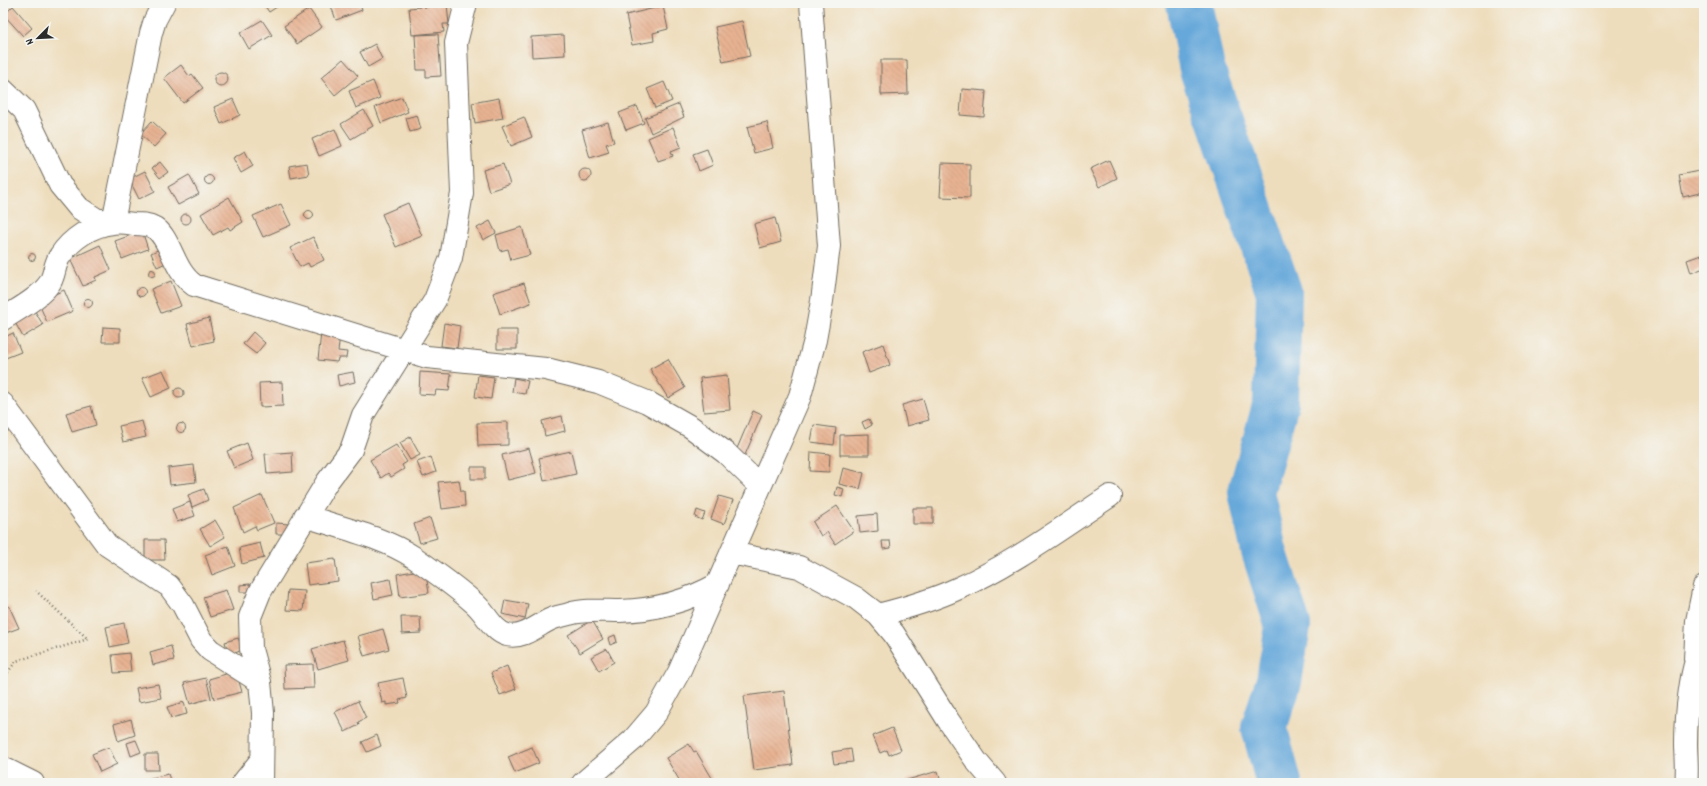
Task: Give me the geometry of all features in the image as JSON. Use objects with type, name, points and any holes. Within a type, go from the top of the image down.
[{"type":"street","points":[[113,222],[151,33],[155,20],[164,3]]},
{"type":"street","points":[[262,783],[263,713],[260,682],[251,649],[250,617],[260,592],[305,516],[327,482],[351,450],[363,415],[435,300],[451,258],[462,193],[456,43],[466,3]]},
{"type":"street","points":[[583,783],[633,740],[656,712],[693,644],[800,396],[815,340],[829,246],[811,3]]},
{"type":"street","points":[[3,90],[24,110],[60,185],[79,208],[96,219],[113,222],[146,224],[155,228],[162,235],[185,279],[194,285],[427,357],[546,369],[598,382],[647,402],[691,427],[726,453],[760,486]]},
{"type":"street","points":[[3,319],[41,293],[50,283],[59,257],[69,245],[87,232],[113,222]]},
{"type":"street","points":[[3,404],[107,545],[169,586],[183,605],[200,640],[210,650],[260,682]]},
{"type":"street","points":[[878,615],[926,601],[960,588],[990,573],[1040,543],[1110,496]]},
{"type":"street","points":[[305,516],[377,539],[414,557],[475,603],[496,630],[508,635],[534,630],[549,620],[571,613],[595,610],[621,611],[648,609],[699,595],[718,584]]},
{"type":"street","points":[[731,553],[799,567],[856,598],[878,615],[894,634],[948,720],[977,762],[995,783]]},
{"type":"street","points":[[1686,783],[1686,741],[1700,653],[1697,621],[1704,587]]},
{"type":"street","points":[[243,783],[262,759]]},
{"type":"street","points":[[3,768],[33,783]]},
{"type":"path","points":[[3,679],[16,661],[88,639],[36,591]]},
{"type":"building","points":[[263,3],[283,3],[269,12]]},
{"type":"building","points":[[330,3],[359,3],[362,10],[336,20]]},
{"type":"building","points":[[419,3],[437,3],[438,5],[424,7],[447,5],[449,24],[443,24],[444,32],[412,35],[409,8],[420,7]]},
{"type":"building","points":[[13,6],[32,28],[23,36],[4,15]]},
{"type":"building","points":[[663,6],[668,29],[653,33],[654,41],[632,45],[626,15]]},
{"type":"building","points":[[309,9],[322,27],[297,44],[284,26]]},
{"type":"building","points":[[262,20],[272,35],[249,49],[240,33]]},
{"type":"building","points":[[742,21],[750,56],[723,62],[715,27]]},
{"type":"building","points":[[438,34],[441,76],[426,77],[426,70],[417,70],[415,35]]},
{"type":"building","points":[[564,35],[565,55],[532,57],[531,37]]},
{"type":"building","points":[[375,44],[382,59],[368,67],[360,52]]},
{"type":"building","points":[[343,59],[358,76],[335,95],[321,78]]},
{"type":"building","points":[[881,60],[907,60],[908,94],[881,95]]},
{"type":"building","points":[[181,65],[189,76],[192,74],[203,88],[183,103],[164,78]]},
{"type":"building","points":[[218,72],[224,72],[228,76],[228,82],[224,86],[218,86],[214,82],[214,76]]},
{"type":"building","points":[[373,81],[380,98],[356,108],[349,91]]},
{"type":"building","points":[[664,82],[672,101],[655,108],[647,89]]},
{"type":"building","points":[[962,89],[986,91],[984,117],[960,115]]},
{"type":"building","points":[[402,97],[408,112],[381,123],[375,107]]},
{"type":"building","points":[[499,98],[503,118],[475,123],[472,103]]},
{"type":"building","points":[[233,99],[240,115],[221,124],[214,107]]},
{"type":"building","points":[[679,104],[684,117],[651,133],[645,118]]},
{"type":"building","points":[[637,106],[644,123],[626,130],[619,113]]},
{"type":"building","points":[[364,110],[373,126],[351,139],[341,124]]},
{"type":"building","points":[[417,115],[421,129],[410,132],[406,118]]},
{"type":"building","points":[[524,117],[532,137],[511,146],[502,126]]},
{"type":"building","points":[[152,121],[166,134],[154,147],[140,134]]},
{"type":"building","points":[[608,122],[614,142],[606,144],[609,152],[590,158],[582,130]]},
{"type":"building","points":[[767,122],[773,148],[754,153],[747,127]]},
{"type":"building","points":[[673,127],[681,147],[671,151],[673,156],[658,161],[648,138]]},
{"type":"building","points":[[335,129],[342,146],[319,156],[312,139]]},
{"type":"building","points":[[707,149],[713,165],[699,171],[693,154]]},
{"type":"building","points":[[245,151],[253,166],[241,173],[233,158]]},
{"type":"building","points":[[1109,160],[1117,178],[1099,187],[1090,169]]},
{"type":"building","points":[[160,162],[168,172],[160,178],[152,168]]},
{"type":"building","points":[[307,163],[309,175],[291,178],[289,166]]},
{"type":"building","points":[[942,163],[970,164],[970,198],[940,197]]},
{"type":"building","points":[[503,164],[510,184],[489,191],[483,170]]},
{"type":"building","points":[[583,169],[587,169],[591,175],[587,181],[583,181],[579,177],[579,173]]},
{"type":"building","points":[[1704,170],[1704,192],[1683,197],[1679,175]]},
{"type":"building","points":[[145,171],[155,191],[139,199],[129,179]]},
{"type":"building","points":[[189,175],[199,194],[178,205],[168,187]]},
{"type":"building","points":[[209,175],[214,180],[209,185],[204,180]]},
{"type":"building","points":[[229,197],[243,222],[230,230],[228,227],[213,235],[201,214]]},
{"type":"building","points":[[408,203],[422,236],[396,247],[382,214]]},
{"type":"building","points":[[281,204],[291,225],[263,237],[253,216]]},
{"type":"building","points":[[307,211],[311,211],[313,215],[311,219],[307,219],[305,217],[305,213]]},
{"type":"building","points":[[184,214],[188,214],[190,215],[190,223],[184,224],[181,221],[181,217]]},
{"type":"building","points":[[775,218],[781,242],[760,248],[754,224]]},
{"type":"building","points":[[490,221],[496,233],[483,240],[477,228]]},
{"type":"building","points":[[522,227],[530,255],[511,260],[508,249],[500,251],[496,235]]},
{"type":"building","points":[[142,231],[148,249],[122,259],[115,241]]},
{"type":"building","points":[[313,237],[324,260],[310,267],[308,263],[300,267],[290,248]]},
{"type":"building","points":[[100,245],[111,270],[95,277],[96,280],[83,286],[70,259]]},
{"type":"building","points":[[162,248],[168,262],[157,267],[151,253]]},
{"type":"building","points":[[32,253],[35,254],[35,260],[32,261],[29,260],[28,257],[29,254]]},
{"type":"building","points":[[1704,254],[1704,268],[1691,273],[1687,260]]},
{"type":"building","points":[[152,269],[155,270],[155,276],[152,277],[149,276],[148,273],[149,270]]},
{"type":"building","points":[[171,281],[181,306],[161,313],[151,289]]},
{"type":"building","points":[[524,283],[531,303],[500,314],[493,293]]},
{"type":"building","points":[[141,287],[146,292],[141,297],[136,292]]},
{"type":"building","points":[[64,290],[73,311],[47,322],[38,302]]},
{"type":"building","points":[[88,298],[93,303],[88,308],[83,303]]},
{"type":"building","points":[[32,306],[43,325],[23,337],[12,317]]},
{"type":"building","points":[[209,318],[214,341],[193,346],[187,324]]},
{"type":"building","points":[[444,323],[460,326],[457,348],[441,346]]},
{"type":"building","points":[[103,327],[120,328],[120,342],[102,342]]},
{"type":"building","points":[[497,330],[517,330],[517,349],[497,349]]},
{"type":"building","points":[[253,332],[265,343],[256,354],[243,344]]},
{"type":"building","points":[[13,333],[21,352],[3,359],[3,338]]},
{"type":"building","points":[[321,333],[340,335],[338,351],[347,352],[346,358],[338,358],[337,362],[318,360]]},
{"type":"building","points":[[883,344],[890,365],[869,373],[862,352]]},
{"type":"building","points":[[668,359],[685,388],[668,398],[650,369]]},
{"type":"building","points":[[163,370],[171,388],[151,397],[142,378]]},
{"type":"building","points":[[353,372],[355,382],[339,386],[337,375]]},
{"type":"building","points":[[420,372],[451,374],[449,391],[436,390],[435,395],[419,394]]},
{"type":"building","points":[[478,375],[494,377],[491,399],[475,397]]},
{"type":"building","points":[[727,375],[730,410],[704,412],[700,378]]},
{"type":"building","points":[[514,378],[528,381],[525,394],[512,392]]},
{"type":"building","points":[[282,382],[283,406],[260,407],[259,383]]},
{"type":"building","points":[[179,388],[184,393],[179,398],[174,393]]},
{"type":"building","points":[[923,399],[929,420],[907,426],[902,405]]},
{"type":"building","points":[[91,406],[96,425],[72,432],[66,413]]},
{"type":"building","points":[[753,411],[762,415],[745,455],[736,451]]},
{"type":"building","points":[[562,416],[565,431],[545,436],[542,421]]},
{"type":"building","points":[[869,419],[872,425],[865,429],[862,422]]},
{"type":"building","points":[[142,421],[146,437],[123,442],[119,426]]},
{"type":"building","points":[[508,422],[508,445],[478,446],[477,423]]},
{"type":"building","points":[[179,424],[183,424],[185,428],[183,432],[179,432],[177,430],[177,426]]},
{"type":"building","points":[[814,425],[836,428],[834,445],[811,442]]},
{"type":"building","points":[[869,434],[869,455],[840,455],[840,435]]},
{"type":"building","points":[[410,437],[420,455],[410,460],[400,443]]},
{"type":"building","points":[[247,443],[253,460],[234,468],[227,451]]},
{"type":"building","points":[[396,445],[407,462],[402,465],[404,469],[391,477],[388,473],[381,478],[370,460]]},
{"type":"building","points":[[529,448],[536,473],[508,480],[502,455]]},
{"type":"building","points":[[571,451],[576,474],[544,481],[539,458]]},
{"type":"building","points":[[292,452],[293,472],[267,474],[265,454]]},
{"type":"building","points":[[811,452],[830,454],[829,472],[810,471]]},
{"type":"building","points":[[431,457],[436,472],[423,477],[417,462]]},
{"type":"building","points":[[194,465],[196,482],[170,485],[168,468]]},
{"type":"building","points":[[471,467],[485,467],[485,479],[471,479]]},
{"type":"building","points":[[843,468],[864,473],[860,489],[839,484]]},
{"type":"building","points":[[459,480],[461,491],[464,491],[465,506],[442,509],[438,482]]},
{"type":"building","points":[[837,487],[844,489],[842,497],[835,495]]},
{"type":"building","points":[[204,489],[208,500],[192,507],[188,495]]},
{"type":"building","points":[[262,495],[274,523],[257,530],[255,526],[243,532],[234,508]]},
{"type":"building","points":[[719,496],[733,500],[724,524],[711,519]]},
{"type":"building","points":[[190,502],[195,516],[177,522],[172,509]]},
{"type":"building","points":[[837,506],[854,531],[835,544],[827,532],[821,536],[813,522]]},
{"type":"building","points":[[913,508],[933,508],[933,524],[913,524]]},
{"type":"building","points":[[697,510],[705,513],[702,520],[695,517]]},
{"type":"building","points":[[877,514],[878,531],[860,533],[858,516]]},
{"type":"building","points":[[430,518],[437,538],[420,543],[414,524]]},
{"type":"building","points":[[215,520],[225,537],[210,546],[200,529]]},
{"type":"building","points":[[276,523],[289,524],[289,534],[276,534]]},
{"type":"building","points":[[145,540],[164,540],[165,560],[145,560]]},
{"type":"building","points":[[882,541],[890,541],[891,548],[883,549]]},
{"type":"building","points":[[260,543],[264,558],[242,564],[239,548]]},
{"type":"building","points":[[228,546],[235,566],[212,575],[205,555]]},
{"type":"building","points":[[335,559],[338,581],[308,585],[305,563]]},
{"type":"building","points":[[425,569],[429,593],[400,597],[397,574]]},
{"type":"building","points":[[390,579],[393,595],[374,599],[371,583]]},
{"type":"building","points":[[250,584],[250,592],[240,592],[240,585]]},
{"type":"building","points":[[226,590],[233,610],[210,617],[203,597]]},
{"type":"building","points":[[288,590],[305,591],[303,611],[286,610]]},
{"type":"building","points":[[505,600],[528,604],[525,619],[502,614]]},
{"type":"building","points":[[9,606],[19,628],[3,634],[3,609]]},
{"type":"building","points":[[401,617],[420,617],[421,633],[402,634]]},
{"type":"building","points":[[592,620],[603,639],[580,653],[568,635]]},
{"type":"building","points":[[124,623],[128,643],[110,647],[106,627]]},
{"type":"building","points":[[383,629],[389,649],[364,656],[358,636]]},
{"type":"building","points":[[615,635],[617,642],[610,645],[608,638]]},
{"type":"building","points":[[238,638],[243,650],[229,655],[225,642]]},
{"type":"building","points":[[343,640],[349,660],[318,669],[312,649]]},
{"type":"building","points":[[171,646],[174,660],[153,665],[150,652]]},
{"type":"building","points":[[607,649],[614,662],[599,671],[591,657]]},
{"type":"building","points":[[129,653],[131,672],[114,673],[112,655]]},
{"type":"building","points":[[313,664],[314,688],[285,689],[284,665]]},
{"type":"building","points":[[507,666],[516,689],[500,695],[491,673]]},
{"type":"building","points":[[236,671],[242,692],[214,699],[209,679]]},
{"type":"building","points":[[206,678],[211,698],[190,704],[184,683]]},
{"type":"building","points":[[403,678],[407,698],[399,700],[400,703],[386,705],[386,702],[382,703],[378,683]]},
{"type":"building","points":[[158,684],[161,698],[139,702],[136,688]]},
{"type":"building","points":[[784,691],[793,765],[754,770],[744,696]]},
{"type":"building","points":[[358,701],[366,718],[358,722],[359,725],[345,732],[335,712]]},
{"type":"building","points":[[184,702],[187,714],[171,718],[167,707]]},
{"type":"building","points":[[131,719],[135,735],[118,741],[114,724]]},
{"type":"building","points":[[892,728],[901,750],[889,755],[887,750],[880,753],[873,736]]},
{"type":"building","points":[[377,735],[381,746],[367,752],[362,742]]},
{"type":"building","points":[[136,740],[141,752],[131,756],[127,743]]},
{"type":"building","points":[[689,744],[694,752],[696,751],[715,783],[681,783],[666,758]]},
{"type":"building","points":[[109,747],[117,764],[100,772],[92,754]]},
{"type":"building","points":[[532,747],[539,763],[515,773],[508,757]]},
{"type":"building","points":[[851,749],[853,762],[834,764],[832,752]]},
{"type":"building","points":[[145,754],[158,754],[159,770],[145,770]]},
{"type":"building","points":[[938,771],[941,783],[907,783],[907,780]]},
{"type":"building","points":[[168,774],[171,783],[147,783],[147,779]]},
{"type":"waterway","points":[[1189,3],[1202,69],[1279,292],[1276,403],[1251,492],[1264,551],[1288,626],[1279,681],[1264,727],[1279,783]]}]
